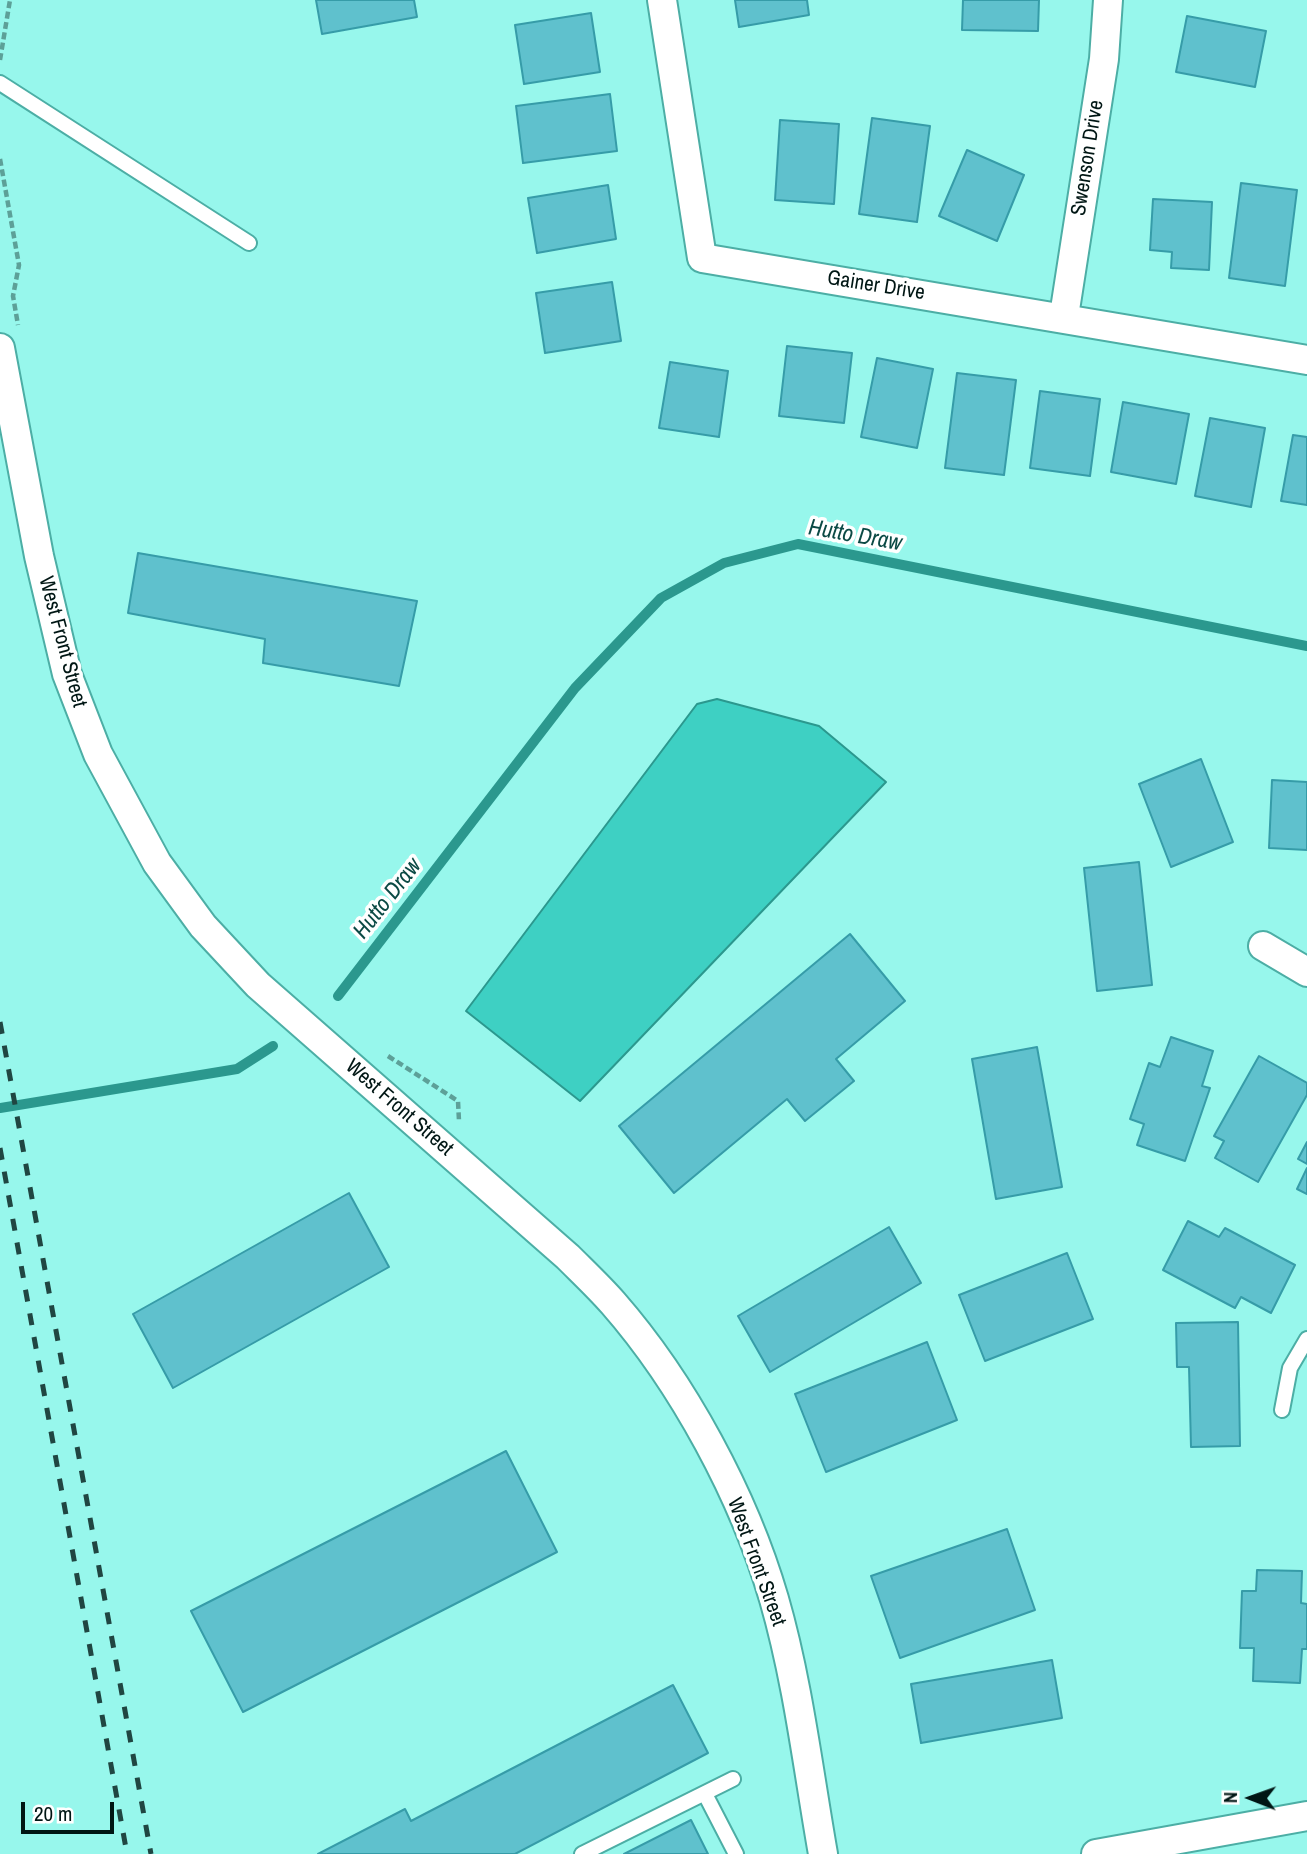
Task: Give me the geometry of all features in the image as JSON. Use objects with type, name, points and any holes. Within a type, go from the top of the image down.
[{"type":"street","name":"Gainer Drive","points":[[662,0],[702,258],[1064,316],[1307,360]]},
{"type":"street","name":"Swenson Drive","points":[[1064,316],[1104,59],[1108,0]]},
{"type":"street","name":"West Front Street","points":[[10,342],[56,634],[85,724],[121,800],[157,863],[195,915],[258,985],[568,1257],[613,1303],[659,1364],[708,1442],[744,1519],[774,1599],[790,1667],[823,1854]]},
{"type":"street","points":[[1263,946],[1307,972]]},
{"type":"street","points":[[1096,1854],[1307,1816]]},
{"type":"lane","points":[[0,83],[249,243]]},
{"type":"lane","points":[[1282,1410],[1290,1368],[1307,1339]]},
{"type":"lane","points":[[582,1854],[733,1779]]},
{"type":"lane","points":[[705,1794],[736,1854]]},
{"type":"path","points":[[0,60],[10,0]]},
{"type":"path","points":[[0,159],[19,265],[13,296],[10,342]]},
{"type":"path","points":[[379,1051],[458,1101],[459,1126]]},
{"type":"water","points":[[717,699],[819,726],[886,782],[580,1101],[466,1011],[697,704]]},
{"type":"building","points":[[316,0],[414,0],[417,17],[322,34]]},
{"type":"building","points":[[735,0],[807,0],[809,15],[739,27]]},
{"type":"building","points":[[963,0],[1039,0],[1038,31],[962,30]]},
{"type":"building","points":[[591,13],[600,72],[524,84],[515,25]]},
{"type":"building","points":[[1187,16],[1266,31],[1255,87],[1176,72]]},
{"type":"building","points":[[610,94],[617,151],[523,163],[516,106]]},
{"type":"building","points":[[872,118],[930,126],[917,222],[859,214]]},
{"type":"building","points":[[780,120],[839,124],[834,204],[775,200]]},
{"type":"building","points":[[967,150],[1024,175],[997,241],[939,216]]},
{"type":"building","points":[[1241,183],[1297,190],[1285,286],[1229,278]]},
{"type":"building","points":[[608,185],[616,239],[537,253],[528,198]]},
{"type":"building","points":[[1153,199],[1212,202],[1209,270],[1171,268],[1172,252],[1150,250]]},
{"type":"building","points":[[612,282],[621,341],[545,353],[536,293]]},
{"type":"building","points":[[787,346],[852,353],[844,423],[779,416]]},
{"type":"building","points":[[877,358],[933,369],[917,448],[861,437]]},
{"type":"building","points":[[670,362],[728,371],[719,437],[659,428]]},
{"type":"building","points":[[957,373],[1016,380],[1004,475],[945,468]]},
{"type":"building","points":[[1040,391],[1100,399],[1090,476],[1030,468]]},
{"type":"building","points":[[1123,402],[1189,414],[1176,484],[1111,472]]},
{"type":"building","points":[[1210,418],[1265,428],[1251,507],[1195,496]]},
{"type":"building","points":[[1293,435],[1307,437],[1307,505],[1281,501]]},
{"type":"building","points":[[138,553],[417,601],[399,686],[263,663],[265,639],[128,613]]},
{"type":"building","points":[[1201,759],[1233,842],[1171,867],[1139,784]]},
{"type":"building","points":[[1272,780],[1307,782],[1307,850],[1269,848]]},
{"type":"building","points":[[1139,862],[1152,985],[1097,991],[1084,868]]},
{"type":"building","points":[[850,934],[905,1001],[836,1059],[854,1081],[805,1121],[787,1099],[674,1193],[619,1126]]},
{"type":"building","points":[[1171,1037],[1213,1051],[1202,1086],[1210,1088],[1185,1161],[1137,1145],[1144,1124],[1130,1119],[1149,1063],[1160,1067]]},
{"type":"building","points":[[1037,1047],[1062,1187],[996,1199],[972,1059]]},
{"type":"building","points":[[1259,1056],[1307,1083],[1307,1095],[1258,1182],[1215,1158],[1224,1141],[1214,1136]]},
{"type":"building","points":[[1307,1142],[1307,1164],[1298,1159]]},
{"type":"building","points":[[1307,1168],[1307,1194],[1297,1189]]},
{"type":"building","points":[[349,1193],[389,1267],[173,1388],[133,1314]]},
{"type":"building","points":[[1188,1221],[1219,1237],[1225,1228],[1295,1265],[1271,1313],[1241,1297],[1235,1308],[1163,1270]]},
{"type":"building","points":[[889,1227],[921,1283],[770,1372],[738,1316]]},
{"type":"building","points":[[1067,1253],[1093,1319],[985,1361],[959,1295]]},
{"type":"building","points":[[1238,1322],[1240,1446],[1191,1447],[1189,1367],[1177,1367],[1176,1323]]},
{"type":"building","points":[[927,1342],[957,1420],[826,1472],[795,1394]]},
{"type":"building","points":[[506,1451],[557,1552],[243,1712],[191,1611]]},
{"type":"building","points":[[1007,1529],[1035,1610],[900,1658],[871,1576]]},
{"type":"building","points":[[1257,1570],[1302,1571],[1301,1603],[1307,1604],[1307,1649],[1302,1649],[1300,1683],[1253,1681],[1254,1648],[1240,1648],[1242,1591],[1256,1591]]},
{"type":"building","points":[[1052,1660],[1062,1718],[921,1743],[911,1684]]},
{"type":"building","points":[[673,1685],[708,1753],[515,1854],[318,1854],[405,1809],[411,1821]]},
{"type":"building","points":[[691,1820],[708,1854],[624,1854]]},
{"type":"waterway","name":"Hutto Draw","points":[[338,996],[575,688],[661,598],[724,563],[798,544],[1307,646]]},
{"type":"waterway","name":"Hutto Draw","points":[[0,1108],[237,1069],[273,1046]]},
{"type":"railway","points":[[0,1022],[151,1854]]},
{"type":"railway","points":[[0,1148],[127,1854]]}]
